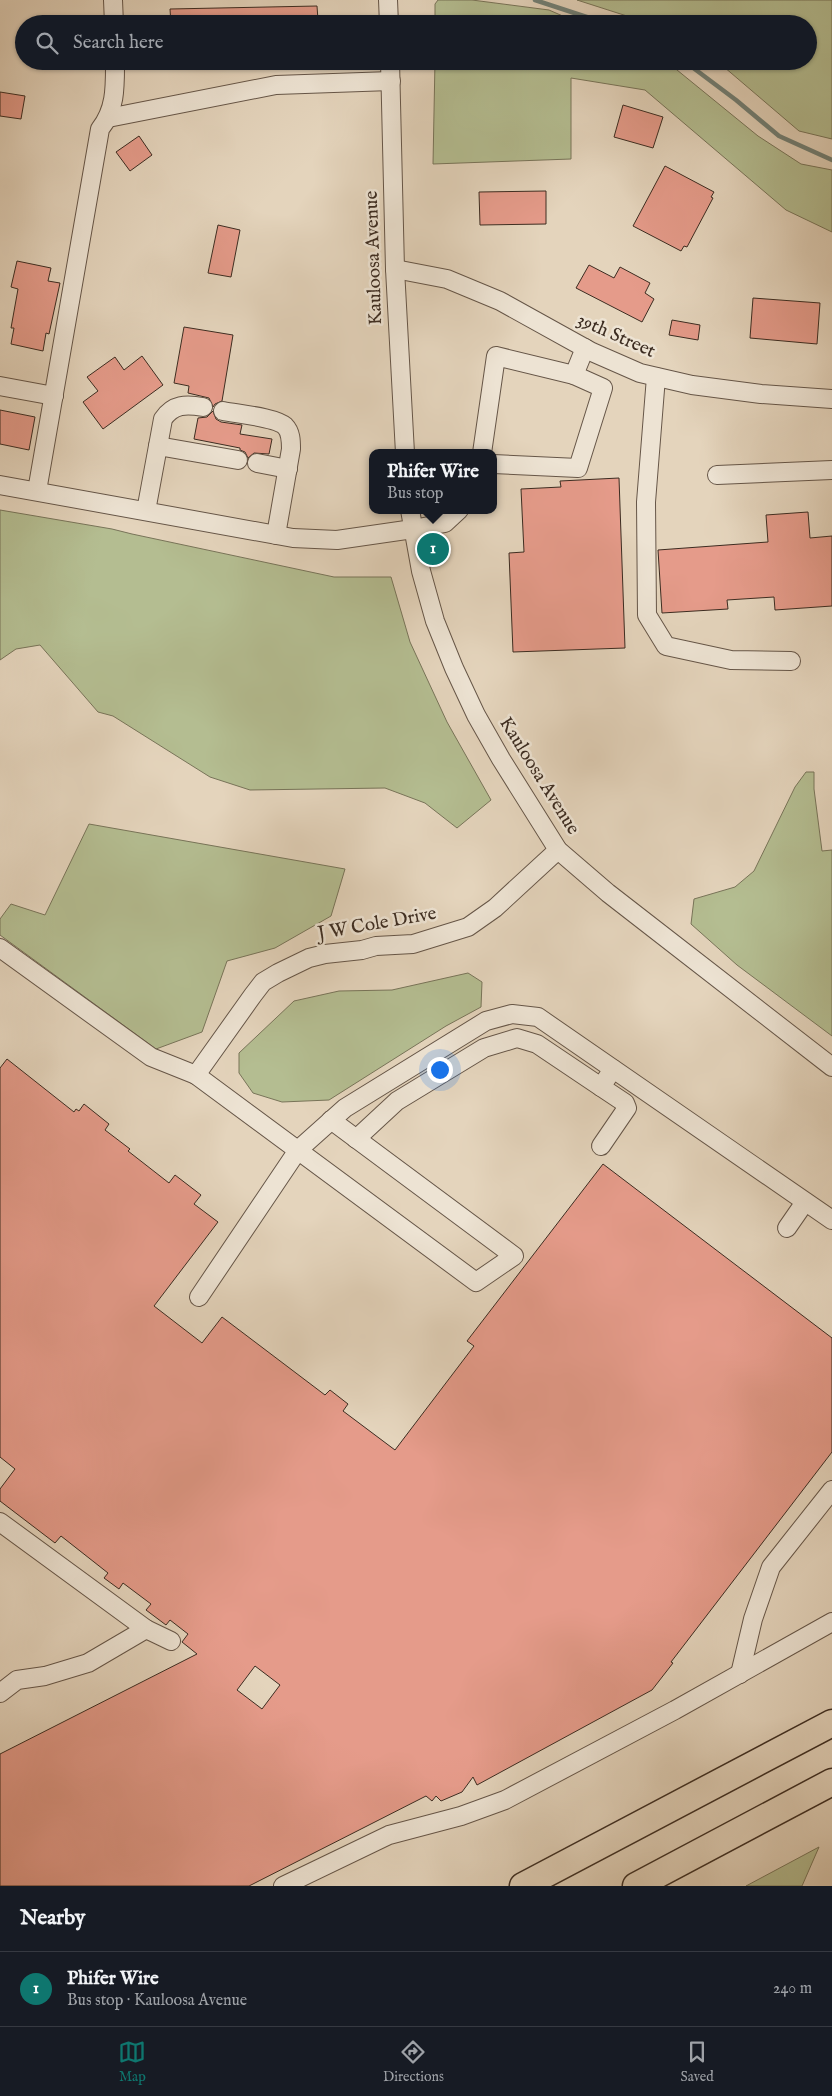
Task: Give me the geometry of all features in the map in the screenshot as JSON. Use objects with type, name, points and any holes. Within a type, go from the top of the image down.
[{"type":"highway","points":[[523,1886],[832,1723]]},
{"type":"highway","points":[[636,1886],[832,1782]]},
{"type":"street","points":[[113,0],[114,15]]},
{"type":"street","points":[[388,0],[389,15]]},
{"type":"street","points":[[37,491],[100,129],[108,118],[115,90],[115,70]]},
{"type":"street","name":"Kauloosa Avenue","points":[[390,70],[395,270],[405,449]]},
{"type":"street","points":[[108,118],[276,85],[391,82]]},
{"type":"street","name":"39th Street","points":[[395,270],[447,279],[500,301],[585,348],[640,373],[702,387],[761,394],[832,399]]},
{"type":"street","points":[[574,375],[585,348]]},
{"type":"street","points":[[483,449],[496,356],[574,375],[603,388],[578,468],[497,464]]},
{"type":"street","points":[[656,377],[646,502],[647,615],[666,646],[731,660],[791,661]]},
{"type":"street","points":[[0,386],[54,396]]},
{"type":"street","points":[[146,512],[164,419],[169,411],[180,406],[202,407]]},
{"type":"street","points":[[223,411],[276,421],[285,427],[291,438],[288,469],[276,535]]},
{"type":"street","points":[[158,446],[238,460]]},
{"type":"street","points":[[257,463],[288,469]]},
{"type":"street","points":[[717,475],[832,470]]},
{"type":"street","points":[[0,485],[293,538],[337,540],[413,529],[446,523],[455,514]]},
{"type":"street","name":"Kauloosa Avenue","points":[[411,514],[421,570],[435,620],[454,668],[476,715],[501,760],[558,850],[608,893],[832,1067]]},
{"type":"street","name":"J W Cole Drive","points":[[196,1075],[253,995],[264,982],[278,973],[308,958],[362,950],[376,946],[413,944],[468,927],[495,908],[558,850]]},
{"type":"street","points":[[0,948],[151,1056],[196,1075],[476,1282],[514,1256],[331,1120]]},
{"type":"street","points":[[199,1297],[298,1150],[344,1108],[486,1021],[512,1014],[538,1017],[832,1220]]},
{"type":"street","points":[[356,1139],[397,1101],[484,1048],[517,1038],[537,1044],[625,1103],[627,1108],[600,1146]]},
{"type":"street","points":[[601,1087],[613,1069]]},
{"type":"street","points":[[787,1228],[805,1202]]},
{"type":"street","points":[[740,1674],[753,1619],[771,1567],[832,1490]]},
{"type":"street","points":[[0,1522],[146,1629],[171,1641]]},
{"type":"street","points":[[283,1886],[389,1835],[461,1816],[505,1800],[740,1674],[832,1622]]},
{"type":"street","points":[[0,1693],[17,1680],[45,1676],[88,1663],[146,1629]]},
{"type":"green space","points":[[438,0],[472,0],[549,10],[560,15],[435,15],[435,4]]},
{"type":"green space","points":[[577,0],[832,0],[832,139],[799,131],[728,70],[817,70],[817,15],[624,15]]},
{"type":"green space","points":[[435,70],[677,70],[758,136],[801,164],[832,170],[832,232],[786,210],[645,90],[571,78],[571,159],[433,164]]},
{"type":"green space","points":[[0,510],[112,529],[334,577],[391,577],[410,642],[447,722],[491,800],[457,828],[425,803],[385,788],[250,790],[210,777],[113,716],[98,712],[40,645],[16,649],[0,660]]},
{"type":"green space","points":[[806,772],[814,772],[814,789],[822,851],[832,850],[832,1036],[737,965],[691,924],[694,899],[735,887],[754,871],[795,787]]},
{"type":"green space","points":[[89,824],[345,869],[331,916],[275,948],[227,961],[202,1032],[156,1049],[0,935],[0,919],[11,904],[45,915]]},
{"type":"green space","points":[[468,973],[482,982],[481,1007],[446,1026],[329,1100],[282,1102],[253,1093],[239,1073],[239,1053],[294,1001],[339,991],[392,990]]},
{"type":"green space","points":[[819,1847],[802,1886],[746,1886]]},
{"type":"building","points":[[317,6],[318,15],[170,15],[170,9]]},
{"type":"building","points":[[0,92],[25,96],[21,119],[0,116]]},
{"type":"building","points":[[623,105],[663,117],[653,148],[614,137]]},
{"type":"building","points":[[139,136],[152,155],[130,171],[116,152]]},
{"type":"building","points":[[665,166],[714,192],[711,197],[713,198],[687,247],[684,246],[681,251],[633,226]]},
{"type":"building","points":[[546,191],[546,224],[480,225],[479,192]]},
{"type":"building","points":[[218,225],[240,230],[231,277],[208,273]]},
{"type":"building","points":[[17,261],[51,268],[48,281],[60,283],[49,334],[46,333],[43,351],[11,344],[14,328],[11,328],[18,289],[11,287]]},
{"type":"building","points":[[589,265],[614,278],[620,267],[650,283],[645,293],[654,299],[642,322],[576,288]]},
{"type":"building","points":[[753,298],[820,303],[817,344],[750,338]]},
{"type":"building","points":[[672,320],[700,325],[698,340],[669,335]]},
{"type":"building","points":[[184,327],[233,335],[222,401],[213,407],[209,398],[188,393],[189,386],[174,383]]},
{"type":"building","points":[[142,356],[163,385],[103,429],[83,402],[98,391],[87,377],[115,357],[124,370]]},
{"type":"building","points":[[0,410],[35,417],[29,450],[0,444]]},
{"type":"building","points":[[213,411],[216,419],[221,422],[242,425],[240,434],[272,439],[269,454],[254,453],[248,458],[240,448],[194,439],[198,418],[207,417]]},
{"type":"building","points":[[619,478],[625,648],[513,652],[509,553],[524,552],[521,489],[561,487],[560,481]]},
{"type":"building","points":[[808,512],[810,538],[832,536],[832,606],[775,610],[774,597],[727,600],[728,609],[662,613],[658,550],[768,542],[766,515]]},
{"type":"building","points":[[7,1059],[74,1112],[76,1109],[79,1111],[84,1104],[109,1124],[105,1130],[130,1149],[128,1151],[169,1183],[175,1175],[201,1195],[194,1204],[218,1222],[154,1306],[202,1343],[222,1317],[325,1395],[330,1390],[348,1404],[343,1411],[395,1450],[474,1346],[467,1341],[603,1164],[832,1338],[832,1452],[671,1662],[673,1663],[652,1690],[477,1785],[473,1777],[462,1792],[441,1801],[436,1796],[432,1801],[426,1796],[249,1886],[0,1886],[0,1754],[197,1654],[182,1642],[188,1634],[170,1620],[166,1625],[146,1610],[151,1604],[123,1583],[119,1589],[104,1578],[108,1573],[61,1536],[55,1543],[0,1501],[0,1489],[15,1469],[0,1457],[0,1068]],"holes":[[[255,1666],[280,1685],[262,1709],[237,1690]]]},
{"type":"waterway","points":[[535,0],[581,15]]},
{"type":"waterway","points":[[696,70],[779,136],[832,160]]},
{"type":"place","name":"Phifer Wire","points":[[433,549]]}]
